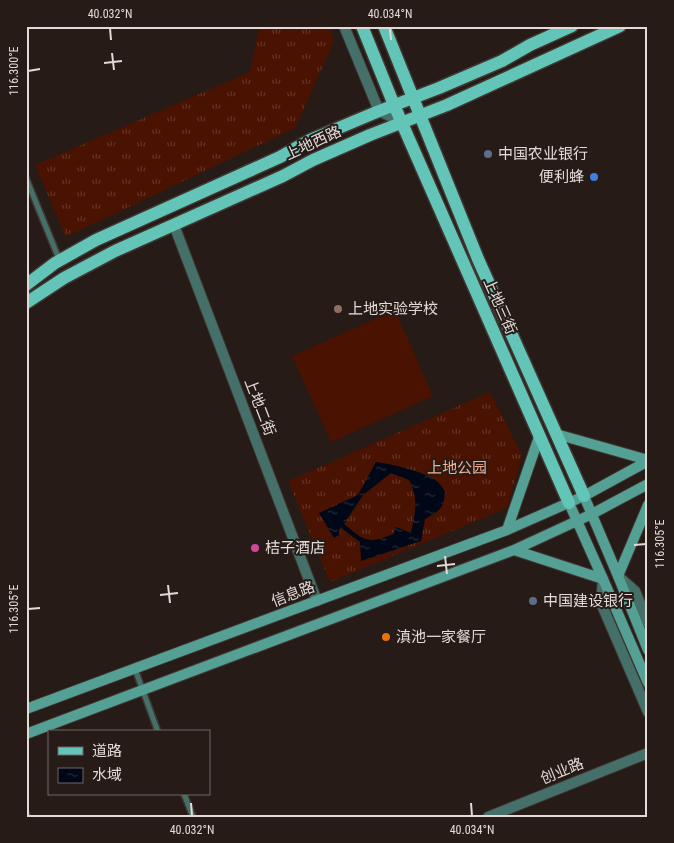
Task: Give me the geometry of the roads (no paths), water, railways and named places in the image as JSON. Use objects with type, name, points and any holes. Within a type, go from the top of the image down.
[{"type":"main road","name":"上地三街","points":[[362,26],[394,105],[569,503]]},
{"type":"main road","name":"上地三街","points":[[384,26],[478,259],[584,496]]},
{"type":"main road","name":"上地西路","points":[[27,282],[59,260],[96,240],[280,157],[310,140],[502,61],[530,45],[572,26]]},
{"type":"main road","name":"上地西路","points":[[26,302],[64,278],[115,251],[282,176],[313,160],[447,105],[620,26]]},
{"type":"main road","points":[[556,434],[648,461]]},
{"type":"main road","points":[[507,530],[539,436]]},
{"type":"main road","name":"信息路","points":[[26,709],[507,530],[584,496],[648,461]]},
{"type":"main road","points":[[26,734],[514,550],[592,514],[648,484]]},
{"type":"main road","points":[[584,496],[648,650]]},
{"type":"main road","points":[[569,503],[648,684]]},
{"type":"main road","points":[[618,576],[648,505]]},
{"type":"main road","points":[[514,550],[603,579]]},
{"type":"street","points":[[344,26],[379,111],[402,122]]},
{"type":"street","name":"上地二街","points":[[174,225],[317,601]]},
{"type":"street","points":[[618,576],[635,591],[648,623]]},
{"type":"street","points":[[603,579],[601,603],[648,712]]},
{"type":"street","name":"创业路","points":[[488,817],[648,753]]},
{"type":"lane","points":[[26,178],[59,260]]},
{"type":"lane","points":[[135,669],[157,730]]},
{"type":"lane","points":[[185,796],[193,817]]},
{"type":"lane","points":[[26,813],[28,817]]},
{"type":"water","points":[[376,462],[418,472],[433,478],[445,492],[440,509],[425,519],[421,541],[361,561],[360,542],[340,527],[339,535],[334,538],[319,513],[358,495]],"holes":[[[391,473],[409,480],[415,500],[415,513],[411,533],[396,527],[393,534],[372,540],[361,537],[344,524],[363,495]]]},
{"type":"place","name":"中国农业银行","points":[[488,154]]},
{"type":"place","name":"便利蜂","points":[[594,177]]},
{"type":"place","name":"上地实验学校","points":[[338,309]]},
{"type":"place","name":"桔子酒店","points":[[255,548]]},
{"type":"place","name":"中国建设银行","points":[[533,601]]},
{"type":"place","name":"滇池一家餐厅","points":[[386,637]]},
{"type":"park label","name":"上地公园","points":[[457,468]]}]
